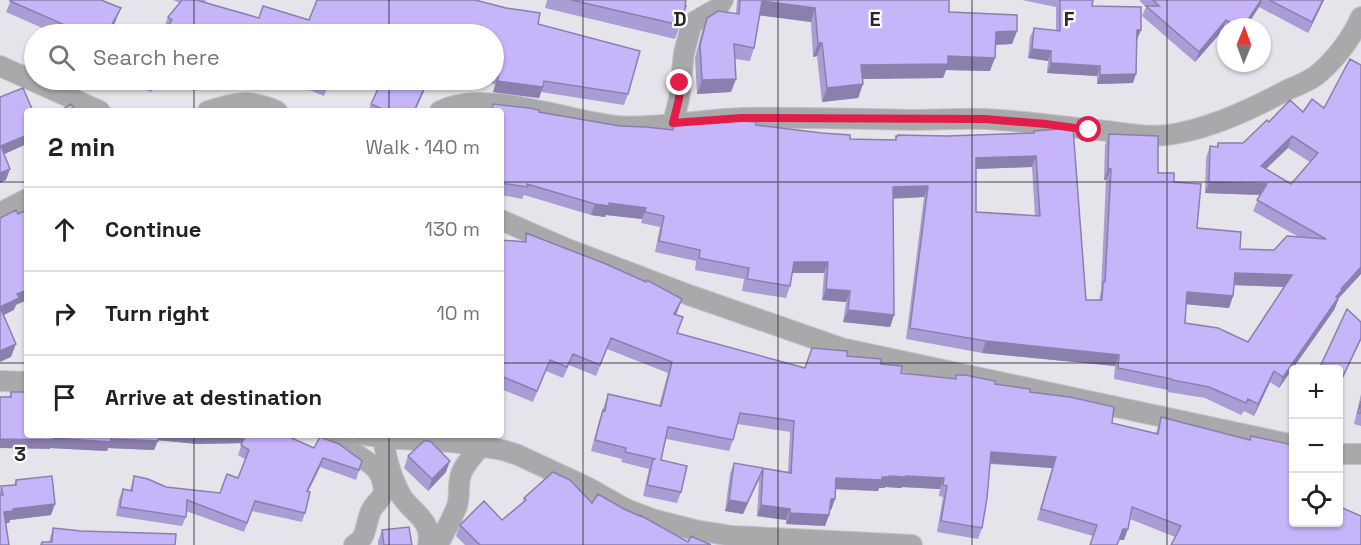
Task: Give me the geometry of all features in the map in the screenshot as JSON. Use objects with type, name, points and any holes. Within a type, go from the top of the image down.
[{"type":"street","points":[[673,123],[679,99],[684,53],[691,26],[718,8],[723,0]]},
{"type":"street","points":[[450,108],[481,103],[504,105],[577,120],[637,127],[741,118],[985,119],[1143,135],[1171,135],[1201,128],[1267,101],[1316,76],[1336,57],[1361,17]]},
{"type":"street","points":[[0,66],[24,77]]},
{"type":"street","points":[[53,90],[93,108]]},
{"type":"street","points":[[217,108],[233,103],[250,102],[268,108]]},
{"type":"street","points":[[0,213],[24,201]]},
{"type":"street","points":[[504,221],[565,248],[689,295],[841,348],[1289,444]]},
{"type":"street","points":[[0,381],[24,382]]},
{"type":"street","points":[[339,438],[348,449],[375,467],[382,476],[383,483],[383,494],[370,510],[364,536],[354,545]]},
{"type":"street","points":[[374,438],[402,497],[427,526],[433,543]]},
{"type":"street","points":[[399,438],[452,442],[503,450],[587,487],[626,509],[655,520],[695,530],[732,536],[912,545]]},
{"type":"street","points":[[433,543],[453,516],[458,503],[461,472],[481,446]]},
{"type":"street","points":[[1343,454],[1361,454]]},
{"type":"building","points":[[101,0],[121,8],[112,24],[63,24],[10,1]]},
{"type":"building","points":[[182,0],[196,0],[259,18],[263,6],[309,20],[317,0],[475,0],[540,13],[538,24],[640,51],[628,94],[544,81],[543,87],[504,82],[504,24],[169,24],[172,20],[168,17]]},
{"type":"building","points":[[571,0],[686,0],[686,6],[680,25]]},
{"type":"building","points":[[740,0],[949,0],[949,12],[1017,15],[1017,31],[996,32],[995,58],[948,56],[948,64],[861,65],[863,84],[827,88],[822,43],[818,43],[815,8],[762,1],[754,48],[734,44],[736,79],[702,80],[700,45],[707,18],[718,11],[739,14]]},
{"type":"building","points":[[1060,0],[1093,0],[1092,6],[1141,7],[1141,30],[1137,30],[1136,74],[1100,75],[1100,66],[1051,63],[1051,51],[1032,49],[1034,28],[1060,31]]},
{"type":"building","points":[[1153,0],[1261,0],[1249,18],[1217,18],[1217,31],[1199,52],[1146,6],[1159,6]]},
{"type":"building","points":[[1269,0],[1323,0],[1312,22]]},
{"type":"building","points":[[1350,59],[1361,65],[1361,267],[1341,289],[1336,297],[1338,298],[1291,365],[1289,365],[1283,377],[1274,371],[1258,404],[1248,399],[1246,403],[1209,387],[1118,368],[1119,355],[986,341],[910,328],[928,186],[893,187],[894,315],[848,310],[850,291],[826,289],[828,262],[794,262],[790,286],[747,279],[749,268],[699,258],[700,250],[659,241],[664,216],[645,212],[646,208],[609,203],[609,206],[595,204],[527,184],[527,187],[504,183],[504,108],[492,108],[493,104],[529,108],[539,110],[539,112],[620,126],[673,130],[674,125],[729,120],[756,122],[756,125],[850,135],[850,139],[896,140],[898,135],[1034,133],[1034,131],[1073,128],[1086,300],[1102,300],[1103,282],[1105,282],[1111,169],[1108,169],[1109,134],[1158,136],[1158,173],[1174,173],[1174,182],[1201,184],[1197,228],[1241,232],[1240,249],[1274,250],[1287,236],[1326,239],[1257,200],[1267,184],[1209,182],[1210,146],[1218,147],[1218,143],[1243,143],[1267,120],[1269,122],[1290,100],[1303,112],[1312,99],[1324,108]],"holes":[[[1292,136],[1318,153],[1291,184],[1261,166]],[[1036,156],[1040,216],[976,212],[976,158]],[[1235,273],[1292,275],[1248,342],[1218,328],[1185,323],[1187,292],[1233,296]]]},
{"type":"building","points":[[23,88],[32,108],[24,108],[24,136],[1,146],[10,169],[0,173],[0,97]]},
{"type":"building","points":[[377,90],[423,90],[415,108],[380,108],[371,104]]},
{"type":"building","points":[[16,210],[18,214],[24,211],[24,291],[17,294],[19,298],[0,307],[0,218]]},
{"type":"building","points":[[526,233],[646,282],[647,280],[682,299],[674,314],[683,317],[677,333],[805,368],[812,348],[847,351],[847,356],[881,359],[881,364],[902,366],[901,373],[956,379],[956,375],[965,375],[995,381],[995,384],[1030,389],[1030,392],[1070,397],[1114,407],[1112,423],[1158,434],[1161,417],[1250,440],[1251,436],[1289,444],[1289,527],[1343,527],[1343,508],[1361,516],[1361,545],[1171,545],[1181,526],[1132,507],[1128,529],[1123,529],[1117,545],[1090,545],[1097,525],[1041,509],[1056,457],[991,452],[982,528],[941,521],[947,486],[943,485],[944,478],[889,476],[882,477],[882,480],[836,478],[835,499],[831,499],[829,515],[790,513],[790,509],[761,505],[763,469],[747,503],[729,500],[734,463],[791,473],[794,421],[740,413],[733,440],[668,427],[661,460],[687,466],[681,492],[647,485],[653,459],[656,459],[625,452],[626,448],[595,440],[608,394],[661,406],[672,362],[611,338],[600,365],[573,354],[567,367],[550,360],[537,391],[504,377],[504,240],[526,242]]},
{"type":"building","points":[[0,307],[16,344],[0,351]]},
{"type":"building","points":[[1347,309],[1361,322],[1361,338],[1343,376],[1343,365],[1321,365]]},
{"type":"building","points":[[11,392],[24,392],[24,438],[53,438],[53,440],[0,439],[0,397],[11,397]]},
{"type":"building","points":[[53,438],[158,438],[158,441],[111,439],[111,442]]},
{"type":"building","points":[[244,438],[292,438],[314,448],[319,438],[323,438],[339,444],[362,461],[359,470],[323,458],[307,491],[310,492],[305,513],[255,501],[247,523],[187,500],[186,517],[120,507],[123,489],[132,491],[134,476],[166,487],[220,493],[227,474],[238,478],[249,450],[241,445]]},
{"type":"building","points":[[424,441],[430,441],[450,461],[432,479],[408,456]]},
{"type":"building","points":[[553,472],[570,480],[592,503],[598,494],[688,542],[691,536],[711,545],[480,545],[460,525],[484,501],[502,520],[526,500],[524,498]]},
{"type":"building","points":[[52,476],[55,504],[4,512],[9,545],[0,545],[0,495],[3,495],[1,486],[16,485],[16,480]]},
{"type":"building","points":[[409,527],[412,545],[384,545],[382,530]]},
{"type":"building","points":[[53,528],[176,534],[175,545],[41,545],[42,542],[52,542]]},
{"type":"route","points":[[680,83],[673,123],[741,118],[985,119],[1089,130]]}]
